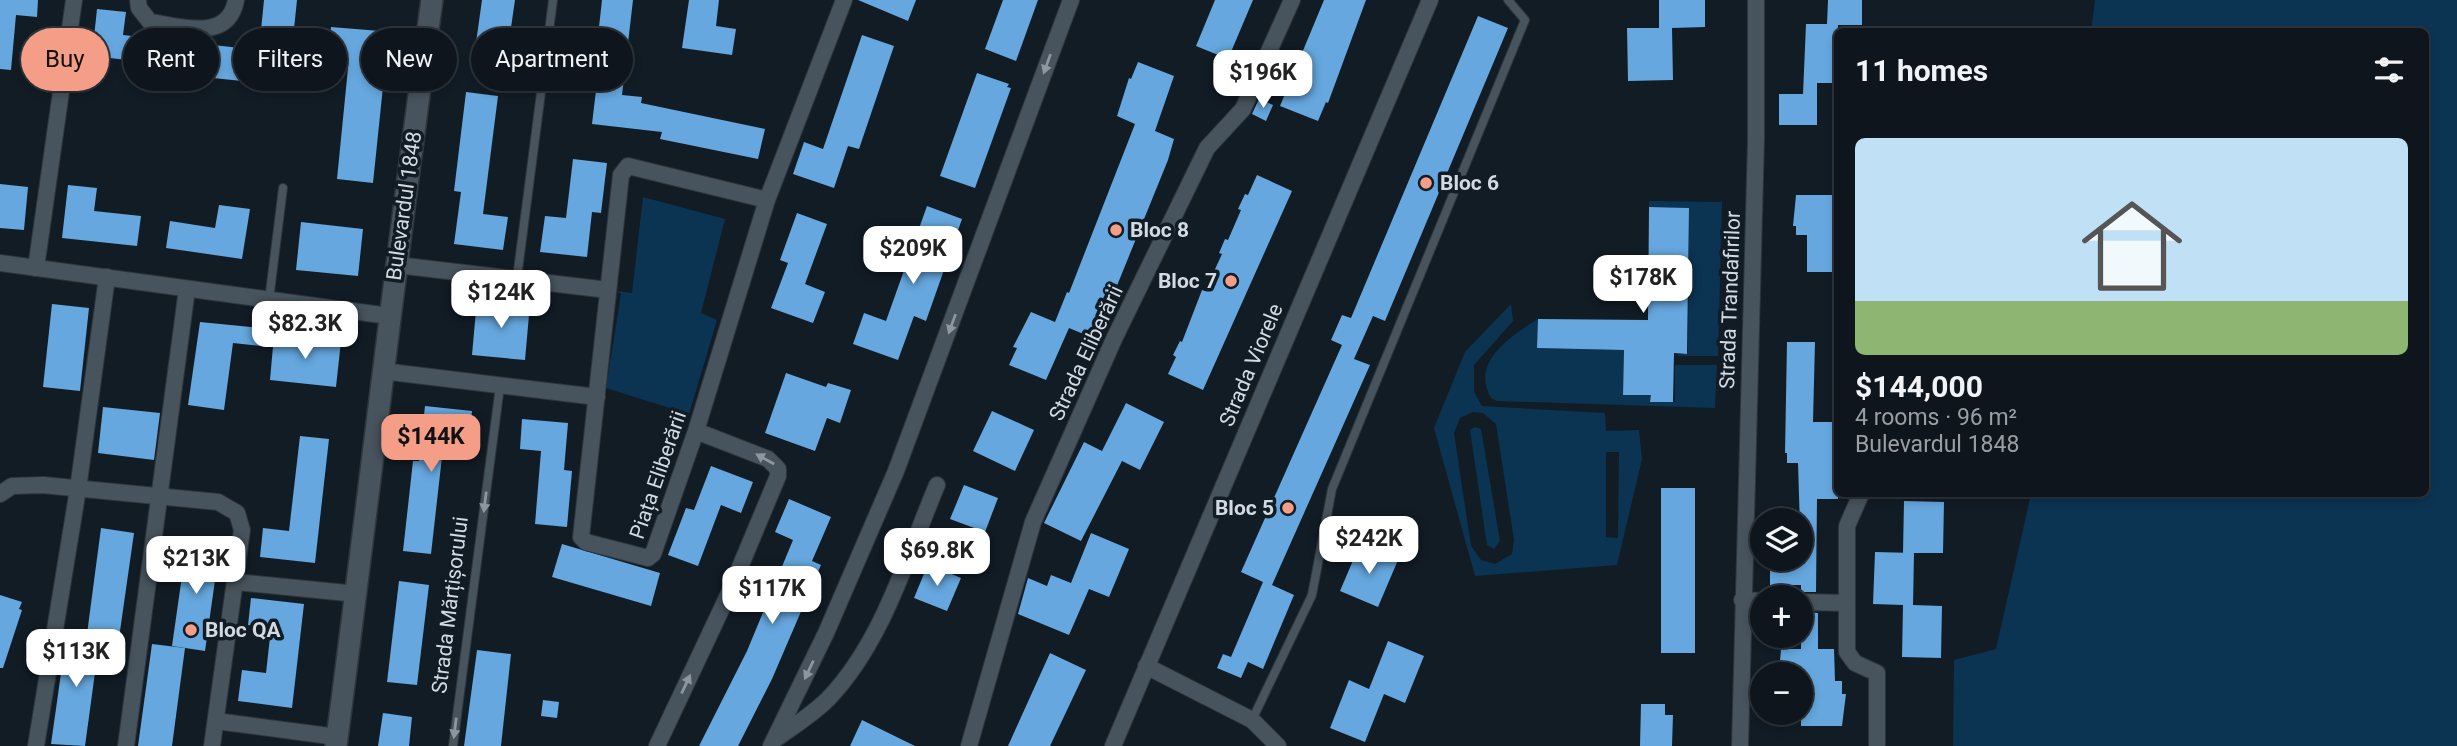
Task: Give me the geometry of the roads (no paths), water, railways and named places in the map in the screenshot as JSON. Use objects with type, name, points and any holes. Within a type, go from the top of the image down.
[{"type":"street","points":[[36,268],[74,0]]},
{"type":"street","points":[[138,0],[139,8],[150,22],[207,30],[229,17],[236,0]]},
{"type":"street","name":"Bulevardul 1848","points":[[337,741],[389,316],[432,0]]},
{"type":"street","name":"Piața Eliberării","points":[[767,200],[628,166],[621,175],[581,534],[583,541],[651,556],[696,431],[767,200],[844,0]]},
{"type":"street","points":[[773,743],[831,623],[892,482],[1071,0]]},
{"type":"street","name":"Strada Eliberării","points":[[969,746],[1033,522],[1114,339],[1206,148],[1243,109],[1292,0]]},
{"type":"street","name":"Strada Viorele","points":[[1113,746],[1430,0]]},
{"type":"street","name":"Strada Trandafirilor","points":[[1740,746],[1756,139],[1756,0]]},
{"type":"street","points":[[0,263],[389,316]]},
{"type":"street","points":[[397,265],[608,289]]},
{"type":"street","points":[[36,746],[78,489],[107,277]]},
{"type":"street","points":[[126,746],[187,289]]},
{"type":"street","points":[[382,371],[597,397]]},
{"type":"street","points":[[657,746],[730,591],[778,476],[774,462],[696,431]]},
{"type":"street","points":[[0,494],[12,486],[22,484],[161,495],[218,502],[237,513],[242,530],[212,746]]},
{"type":"street","points":[[773,743],[828,699],[856,662],[880,621],[937,485]]},
{"type":"street","points":[[1860,497],[1847,526],[1847,652],[1855,663],[1873,670],[1878,677],[1877,744]]},
{"type":"street","points":[[236,582],[357,594]]},
{"type":"street","points":[[1742,600],[1750,600]]},
{"type":"street","points":[[1813,602],[1847,603]]},
{"type":"street","points":[[1146,666],[1252,720],[1278,746]]},
{"type":"street","points":[[216,721],[337,741]]},
{"type":"lane","points":[[517,278],[553,0]]},
{"type":"lane","points":[[1252,720],[1312,595],[1332,489],[1525,20],[1508,0]]},
{"type":"lane","points":[[269,300],[283,188]]},
{"type":"lane","name":"Strada Mărțișorului","points":[[453,746],[500,386]]},
{"type":"place","name":"Bloc 6","points":[[1426,183]]},
{"type":"place","name":"Bloc 8","points":[[1116,230]]},
{"type":"place","name":"Bloc 7","points":[[1231,281]]},
{"type":"place","name":"Bloc 5","points":[[1288,508]]},
{"type":"place","name":"Bloc QA","points":[[191,630]]}]
